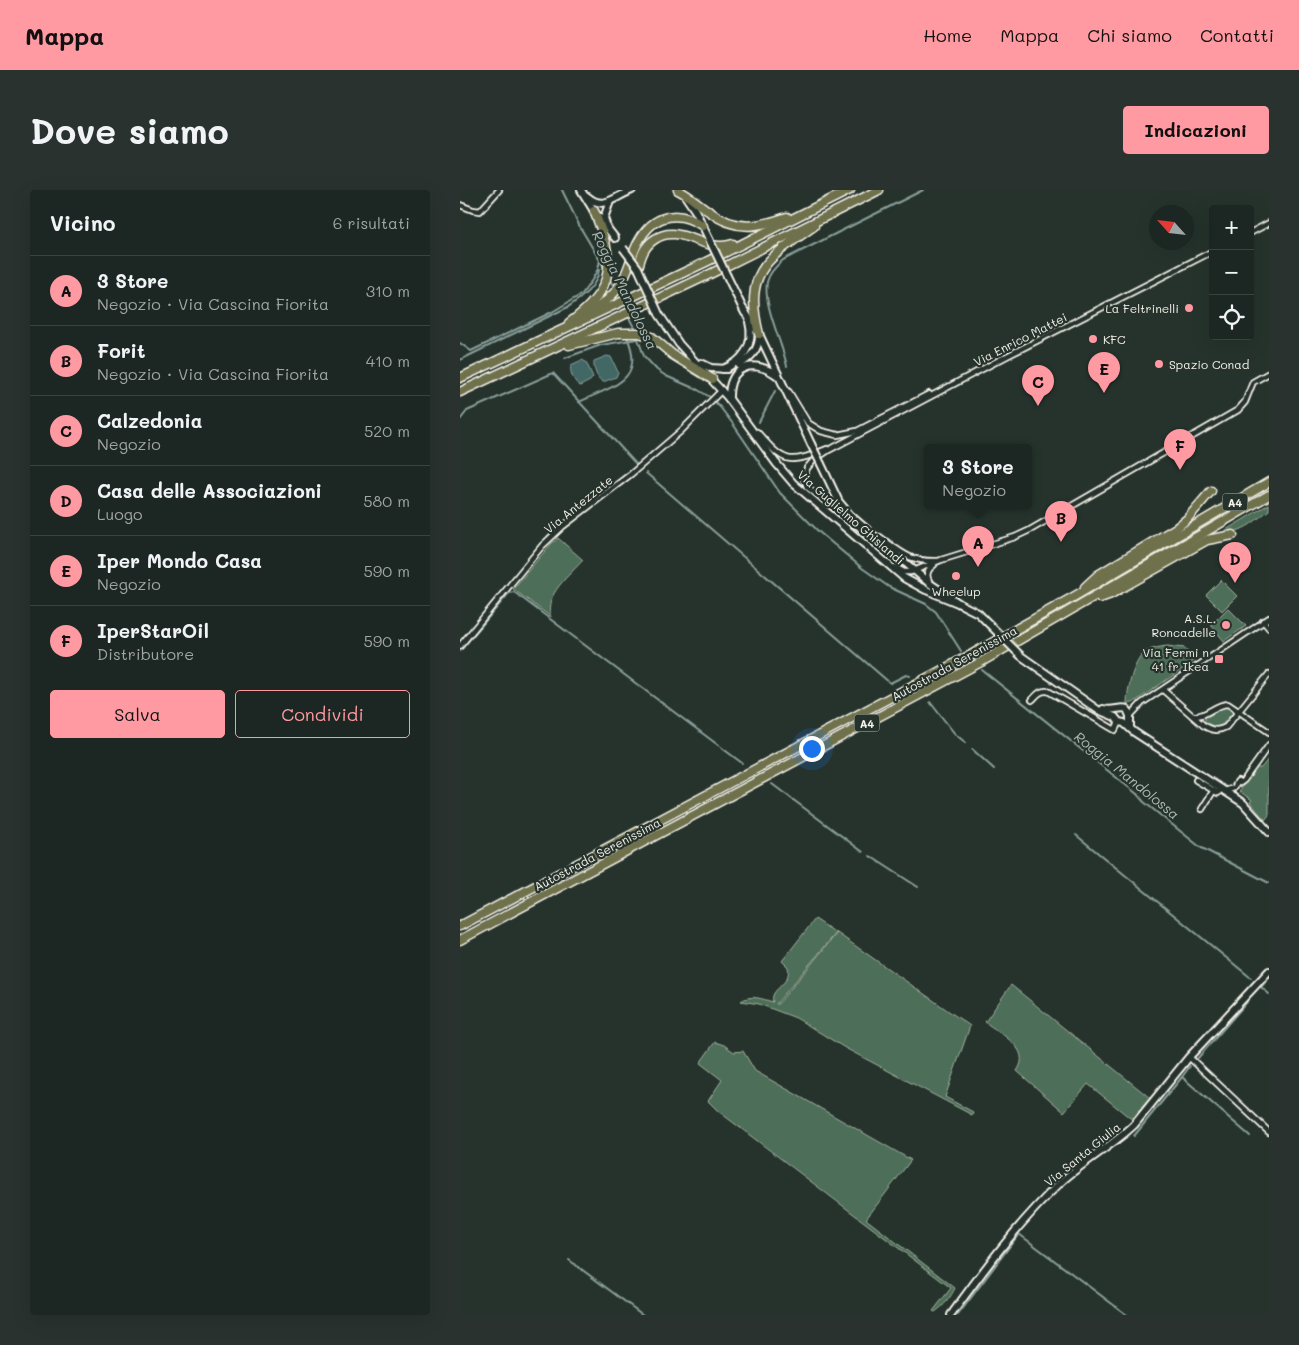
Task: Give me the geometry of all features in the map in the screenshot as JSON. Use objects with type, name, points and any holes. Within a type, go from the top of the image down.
[{"type":"highway","points":[[678,190],[720,219],[735,225],[749,227],[765,225],[831,200]]},
{"type":"highway","points":[[460,378],[622,302],[850,190]]},
{"type":"highway","points":[[460,392],[632,312],[879,190]]},
{"type":"highway","points":[[553,334],[591,306],[600,294],[607,274],[608,250],[594,211]]},
{"type":"highway","points":[[759,334],[753,302],[754,288],[762,269],[776,254],[836,211]]},
{"type":"highway","points":[[553,334],[601,305],[614,294],[628,270],[635,249],[651,225],[663,218],[676,215],[688,218],[703,226]]},
{"type":"highway","points":[[638,268],[640,257],[648,244],[666,233],[678,234],[704,244],[716,246],[726,246],[757,236]]},
{"type":"highway","points":[[552,349],[618,333],[639,333],[652,337],[674,355],[712,379]]},
{"type":"highway","name":"Autostrada Serenissima","points":[[460,926],[974,653],[1269,482]]},
{"type":"highway","points":[[1075,596],[1098,575],[1176,528],[1187,519],[1211,491]]},
{"type":"highway","name":"Autostrada Serenissima","points":[[460,940],[981,662],[1269,495]]},
{"type":"highway","points":[[1082,605],[1112,594],[1207,540],[1233,535]]},
{"type":"street","points":[[460,205],[480,211],[499,190]]},
{"type":"street","points":[[610,201],[632,190]]},
{"type":"street","name":"Via Guglielmo Ghislandi","points":[[678,190],[691,203],[751,328],[750,342],[744,356],[738,362],[723,369],[704,366],[691,357]]},
{"type":"street","name":"Via Guglielmo Ghislandi","points":[[582,192],[598,204],[610,201]]},
{"type":"street","name":"Via Guglielmo Ghislandi","points":[[582,192],[594,211],[638,268],[659,314],[670,331],[729,398],[776,464],[793,483],[890,564],[898,573],[914,584],[960,604]]},
{"type":"street","name":"Via Guglielmo Ghislandi","points":[[610,201],[604,218],[615,238]]},
{"type":"street","points":[[1254,232],[1269,224]]},
{"type":"street","name":"Via Enrico Mattei","points":[[843,443],[1005,357],[1209,253]]},
{"type":"street","name":"Via Guglielmo Ghislandi","points":[[744,310],[759,334],[839,502],[856,521],[929,583],[978,614],[1021,656],[1092,705],[1123,717]]},
{"type":"street","points":[[723,369],[738,365],[750,356],[757,346],[759,334]]},
{"type":"street","points":[[729,398],[733,378],[737,373],[745,367],[759,366],[770,370],[780,378],[808,423],[827,434],[844,435],[862,428],[1005,357]]},
{"type":"street","points":[[890,564],[904,572],[916,570],[1027,531],[1238,410],[1246,402],[1253,382],[1269,373]]},
{"type":"street","name":"Via Antezzate","points":[[460,646],[542,546],[562,527],[631,474],[681,431],[722,390]]},
{"type":"street","points":[[743,419],[772,450],[785,458],[806,457],[843,443]]},
{"type":"street","points":[[843,443],[810,464],[804,473],[805,484],[827,504],[880,542]]},
{"type":"street","points":[[856,521],[910,558],[923,561],[941,560]]},
{"type":"street","points":[[929,583],[928,572],[933,565],[941,560]]},
{"type":"street","points":[[904,572],[907,564]]},
{"type":"street","points":[[1032,700],[1040,692],[1048,692],[1115,730],[1123,717],[1142,703],[1269,618]]},
{"type":"street","points":[[1263,621],[1269,628]]},
{"type":"street","points":[[1163,690],[1203,725],[1209,729],[1221,730],[1226,727],[1269,674]]},
{"type":"street","points":[[1191,716],[1204,715],[1223,704],[1228,704],[1269,732]]},
{"type":"street","points":[[1203,725],[1202,718],[1204,715]]},
{"type":"street","points":[[1123,717],[1130,728],[1243,803],[1269,832]]},
{"type":"street","points":[[1196,780],[1218,793],[1234,788],[1237,782],[1242,782],[1269,745]]},
{"type":"street","points":[[1202,809],[1214,790]]},
{"type":"street","name":"Via Santa Giulia","points":[[951,1315],[1005,1243],[1041,1202],[1071,1174],[1124,1135],[1134,1125],[1190,1057],[1269,971]]},
{"type":"street","points":[[1190,1057],[1195,1064],[1269,1132]]},
{"type":"green space","points":[[1269,504],[1269,510],[1249,525],[1232,532],[1226,532],[1226,530]]},
{"type":"green space","points":[[558,538],[583,560],[554,593],[550,609],[551,617],[513,589]]},
{"type":"green space","points":[[1221,580],[1237,596],[1222,611],[1206,595]]},
{"type":"green space","points":[[1228,608],[1246,626],[1224,641],[1211,625]]},
{"type":"green space","points":[[1167,646],[1185,648],[1194,661],[1133,703],[1127,704],[1130,682],[1138,660],[1147,651]]},
{"type":"green space","points":[[1224,707],[1231,708],[1234,711],[1222,725],[1213,728],[1205,723],[1205,717]]},
{"type":"green space","points":[[1269,758],[1269,815],[1265,820],[1250,802],[1252,800],[1239,791],[1256,768],[1261,768]]},
{"type":"green space","points":[[815,919],[836,933],[776,1004],[778,1004],[837,933],[970,1026],[945,1097],[973,1112],[972,1115],[845,1048],[796,1018],[759,1004],[741,1001],[753,997],[773,1002],[774,993],[787,978],[788,967],[782,961]]},
{"type":"green space","points":[[1011,985],[1150,1098],[1133,1118],[1130,1118],[1088,1084],[1064,1112],[1017,1071],[1021,1063],[1018,1049],[1006,1037],[985,1022]]},
{"type":"green space","points":[[715,1042],[724,1045],[734,1052],[743,1051],[755,1071],[911,1160],[866,1219],[955,1288],[947,1301],[938,1310],[933,1311],[951,1288],[718,1111],[708,1101],[722,1080],[700,1063]]},
{"type":"water","points":[[607,356],[611,357],[618,372],[616,377],[603,382],[596,373],[594,361]]},
{"type":"water","points":[[582,360],[586,362],[593,377],[590,381],[580,386],[572,377],[571,365]]},
{"type":"waterway","name":"Roggia Mandolossa","points":[[562,190],[580,227],[605,269]]},
{"type":"waterway","points":[[787,366],[768,301],[767,282],[773,270],[783,260],[923,190]]},
{"type":"waterway","points":[[460,343],[471,351],[552,312],[582,294],[598,269],[600,260]]},
{"type":"waterway","points":[[460,360],[568,307],[592,287],[599,270]]},
{"type":"waterway","name":"Roggia Mandolossa","points":[[609,278],[615,289]]},
{"type":"waterway","name":"Roggia Mandolossa","points":[[628,316],[635,329]]},
{"type":"waterway","name":"Roggia Mandolossa","points":[[637,336],[644,356],[657,370],[710,397],[720,407],[780,493],[819,532],[862,568],[889,587],[926,604],[936,612],[961,651]]},
{"type":"waterway","points":[[579,402],[614,386],[629,373],[632,363],[632,352],[627,337]]},
{"type":"waterway","points":[[565,358],[601,345],[637,339]]},
{"type":"waterway","points":[[460,420],[467,411],[553,373],[636,464]]},
{"type":"waterway","points":[[759,422],[775,391]]},
{"type":"waterway","points":[[646,473],[890,683],[906,675],[910,676]]},
{"type":"waterway","points":[[460,651],[509,593],[514,592],[742,763]]},
{"type":"waterway","name":"Roggia Mandolossa","points":[[982,670],[1200,847],[1269,883]]},
{"type":"waterway","points":[[930,702],[955,734],[966,743]]},
{"type":"waterway","points":[[972,749],[994,769]]},
{"type":"waterway","points":[[772,784],[863,852]]},
{"type":"waterway","points":[[1076,835],[1251,978]]},
{"type":"waterway","points":[[870,856],[918,887]]},
{"type":"waterway","points":[[1261,987],[1269,978]]},
{"type":"waterway","points":[[1261,987],[1269,994]]},
{"type":"waterway","points":[[1197,1059],[1247,1002]]},
{"type":"waterway","points":[[1182,1077],[1190,1066]]},
{"type":"waterway","points":[[1134,1136],[1182,1077],[1250,1136]]},
{"type":"waterway","points":[[958,1315],[1019,1234],[1127,1315]]},
{"type":"waterway","points":[[569,1260],[643,1315]]},
{"type":"place","name":"La Feltrinelli","points":[[1189,308]]},
{"type":"place","name":"KFC","points":[[1093,339]]},
{"type":"place","name":"Spazio Conad","points":[[1159,364]]},
{"type":"place","name":"Iper Mondo Casa","points":[[1104,393]]},
{"type":"place","name":"Calzedonia","points":[[1038,406]]},
{"type":"place","name":"IperStarOil","points":[[1180,470]]},
{"type":"place","name":"Forit","points":[[1061,542]]},
{"type":"place","name":"3 Store","points":[[978,567]]},
{"type":"place","name":"Wheelup","points":[[956,576]]},
{"type":"place","name":"Casa delle Associazioni","points":[[1235,583]]},
{"type":"place","name":"A.S.L. Roncadelle","points":[[1226,625]]},
{"type":"place","name":"Via Fermi n 41 fr Ikea","points":[[1219,659]]}]
